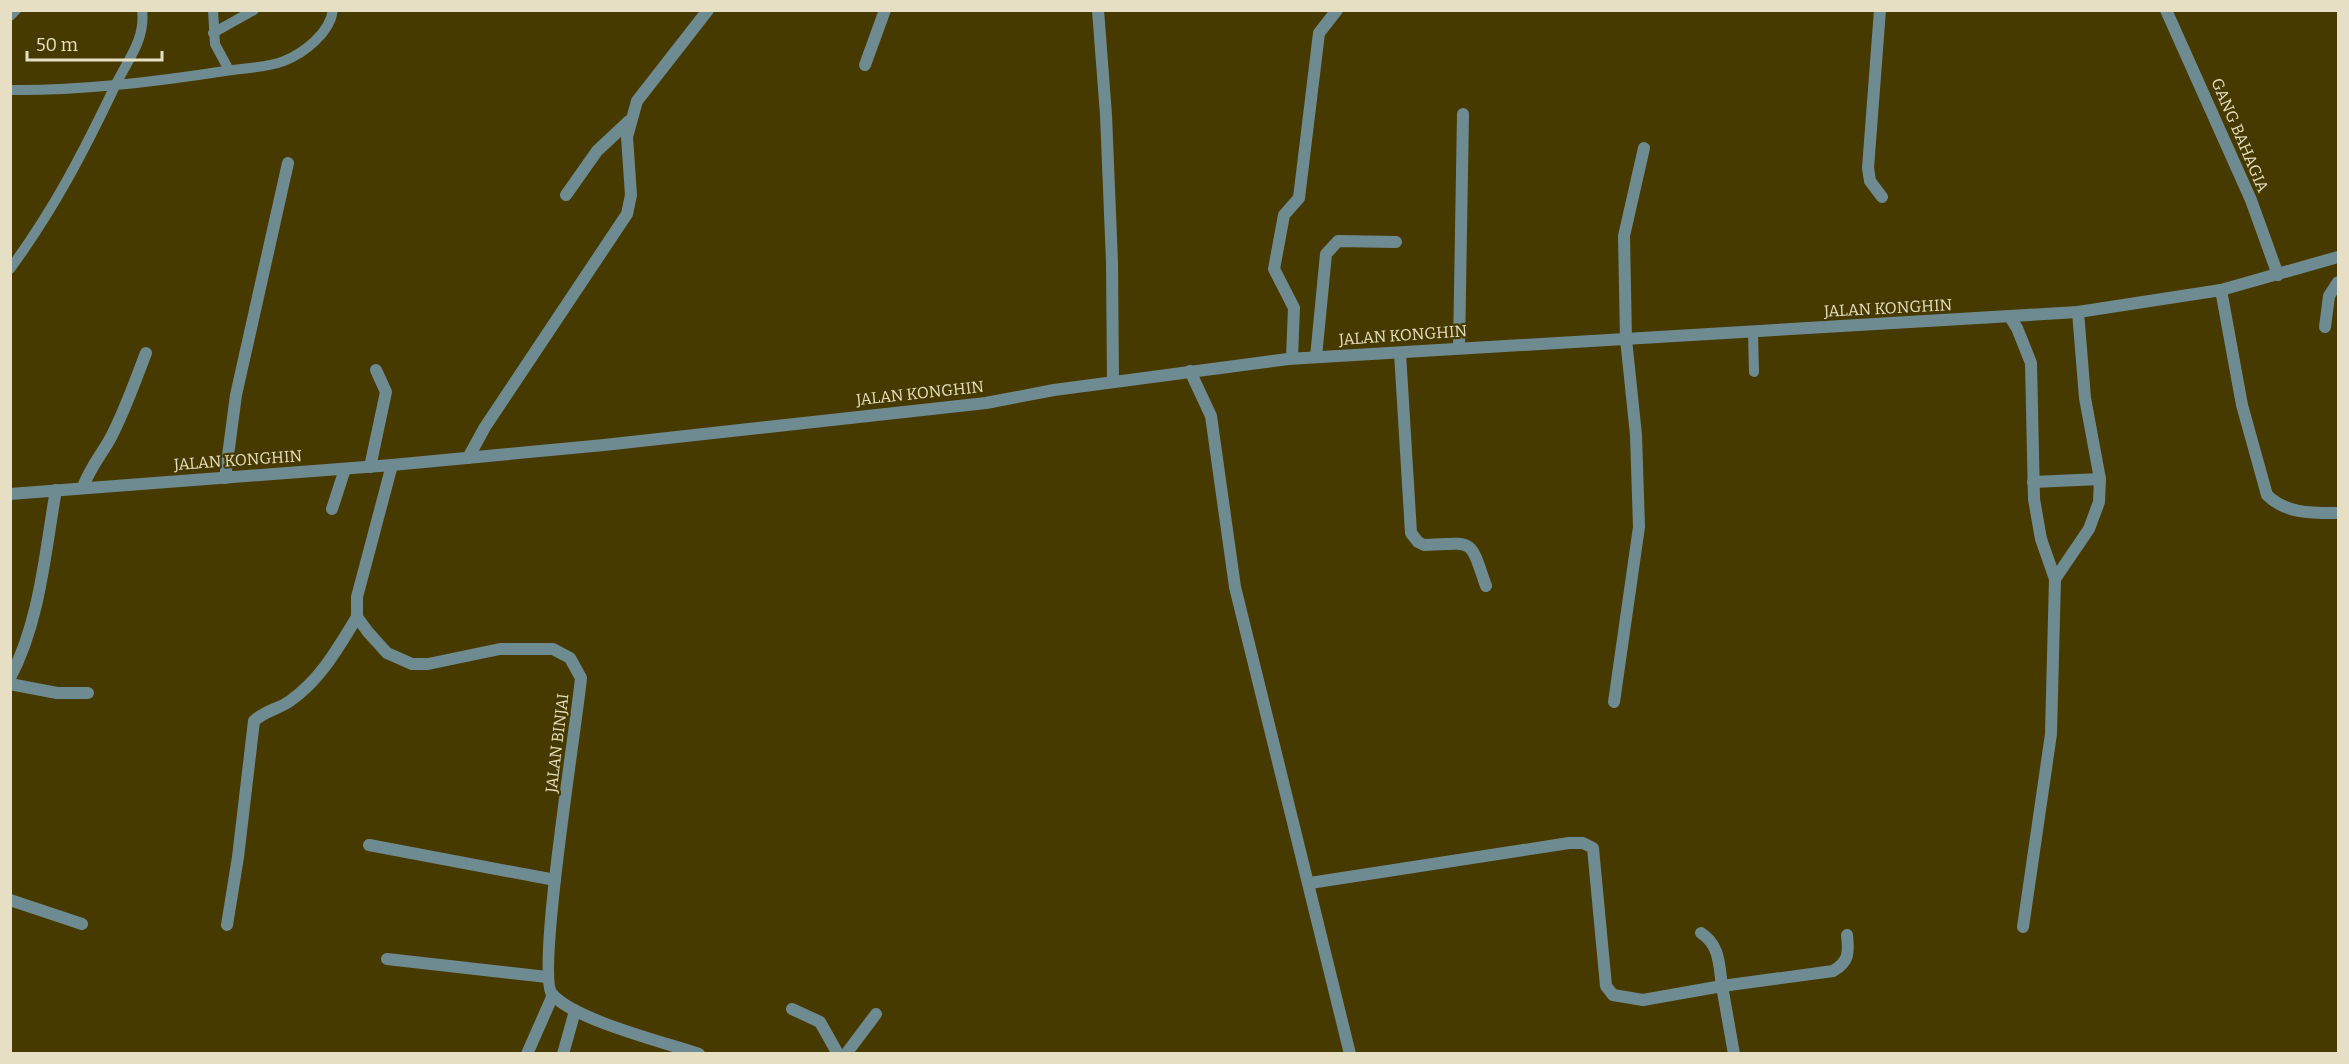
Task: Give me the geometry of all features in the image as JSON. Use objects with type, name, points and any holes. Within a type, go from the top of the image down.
[{"type":"street","points":[[468,458],[485,427],[627,214],[631,195],[627,137],[629,121],[637,101],[708,10]]},
{"type":"street","points":[[865,65],[885,10]]},
{"type":"street","points":[[1098,10],[1106,115],[1112,262],[1113,382]]},
{"type":"street","points":[[1292,358],[1294,308],[1274,269],[1284,215],[1299,198],[1319,33],[1336,10]]},
{"type":"street","points":[[1880,10],[1868,168],[1870,181],[1882,197]]},
{"type":"street","name":"GANG BAHAGIA","points":[[2166,10],[2251,200],[2278,275]]},
{"type":"street","points":[[1459,348],[1463,114]]},
{"type":"street","points":[[566,195],[597,151],[629,121]]},
{"type":"street","points":[[1614,702],[1639,527],[1636,435],[1626,339],[1624,236],[1644,148]]},
{"type":"street","points":[[225,478],[236,395],[288,163]]},
{"type":"street","points":[[1316,357],[1326,254],[1331,246],[1338,241],[1396,242]]},
{"type":"street","name":"JALAN KONGHIN","points":[[10,494],[468,458],[986,402],[1292,358],[1753,333],[2078,312],[2221,290],[2338,257]]},
{"type":"street","points":[[2325,327],[2329,296],[2338,282]]},
{"type":"street","points":[[2221,290],[2242,405],[2267,495],[2276,504],[2306,513],[2338,513]]},
{"type":"street","points":[[2055,579],[2089,529],[2099,502],[2100,479],[2085,398],[2078,312]]},
{"type":"street","points":[[2010,317],[2031,363],[2033,482],[2041,539],[2055,579],[2051,734],[2023,927]]},
{"type":"street","points":[[83,487],[96,458],[109,441],[122,415],[146,352]]},
{"type":"street","points":[[1400,353],[1411,533],[1418,542],[1424,545],[1467,544],[1473,549],[1486,586]]},
{"type":"street","points":[[370,467],[386,392],[376,370]]},
{"type":"street","points":[[1190,371],[1211,416],[1235,587],[1310,883],[1350,1053]]},
{"type":"street","points":[[227,925],[238,857],[254,722],[260,715],[292,700],[316,679],[357,617],[357,597],[392,465]]},
{"type":"street","points":[[332,509],[345,469]]},
{"type":"street","points":[[2033,482],[2100,479]]},
{"type":"street","points":[[10,678],[22,656],[39,584],[56,490]]},
{"type":"street","name":"JALAN BINJAI","points":[[357,617],[387,652],[412,664],[428,664],[500,649],[554,649],[570,658],[581,678],[555,880],[547,977],[553,995]]},
{"type":"street","points":[[10,684],[57,693],[88,693]]},
{"type":"street","points":[[1310,883],[1569,843],[1583,843],[1593,848],[1606,986],[1612,995],[1643,1000],[1722,986],[1833,971],[1844,965],[1849,954],[1847,935]]},
{"type":"street","points":[[369,845],[555,880]]},
{"type":"street","points":[[10,900],[82,924]]},
{"type":"street","points":[[1701,933],[1712,940],[1716,950],[1734,1053]]},
{"type":"street","points":[[387,959],[547,977]]},
{"type":"street","points":[[527,1053],[553,995],[575,1011],[601,1023],[699,1053]]},
{"type":"street","points":[[792,1009],[820,1022],[838,1053]]},
{"type":"street","points":[[563,1053],[575,1011]]},
{"type":"street","points":[[846,1053],[876,1014]]},
{"type":"lane","points":[[10,16],[16,10]]},
{"type":"lane","points":[[10,269],[38,232],[66,184],[142,34],[142,10]]},
{"type":"lane","points":[[213,10],[215,44],[230,70]]},
{"type":"lane","points":[[213,33],[254,10]]},
{"type":"lane","points":[[10,90],[116,83],[282,62],[301,52],[330,23],[333,10]]},
{"type":"lane","points":[[1753,333],[1754,372]]}]
